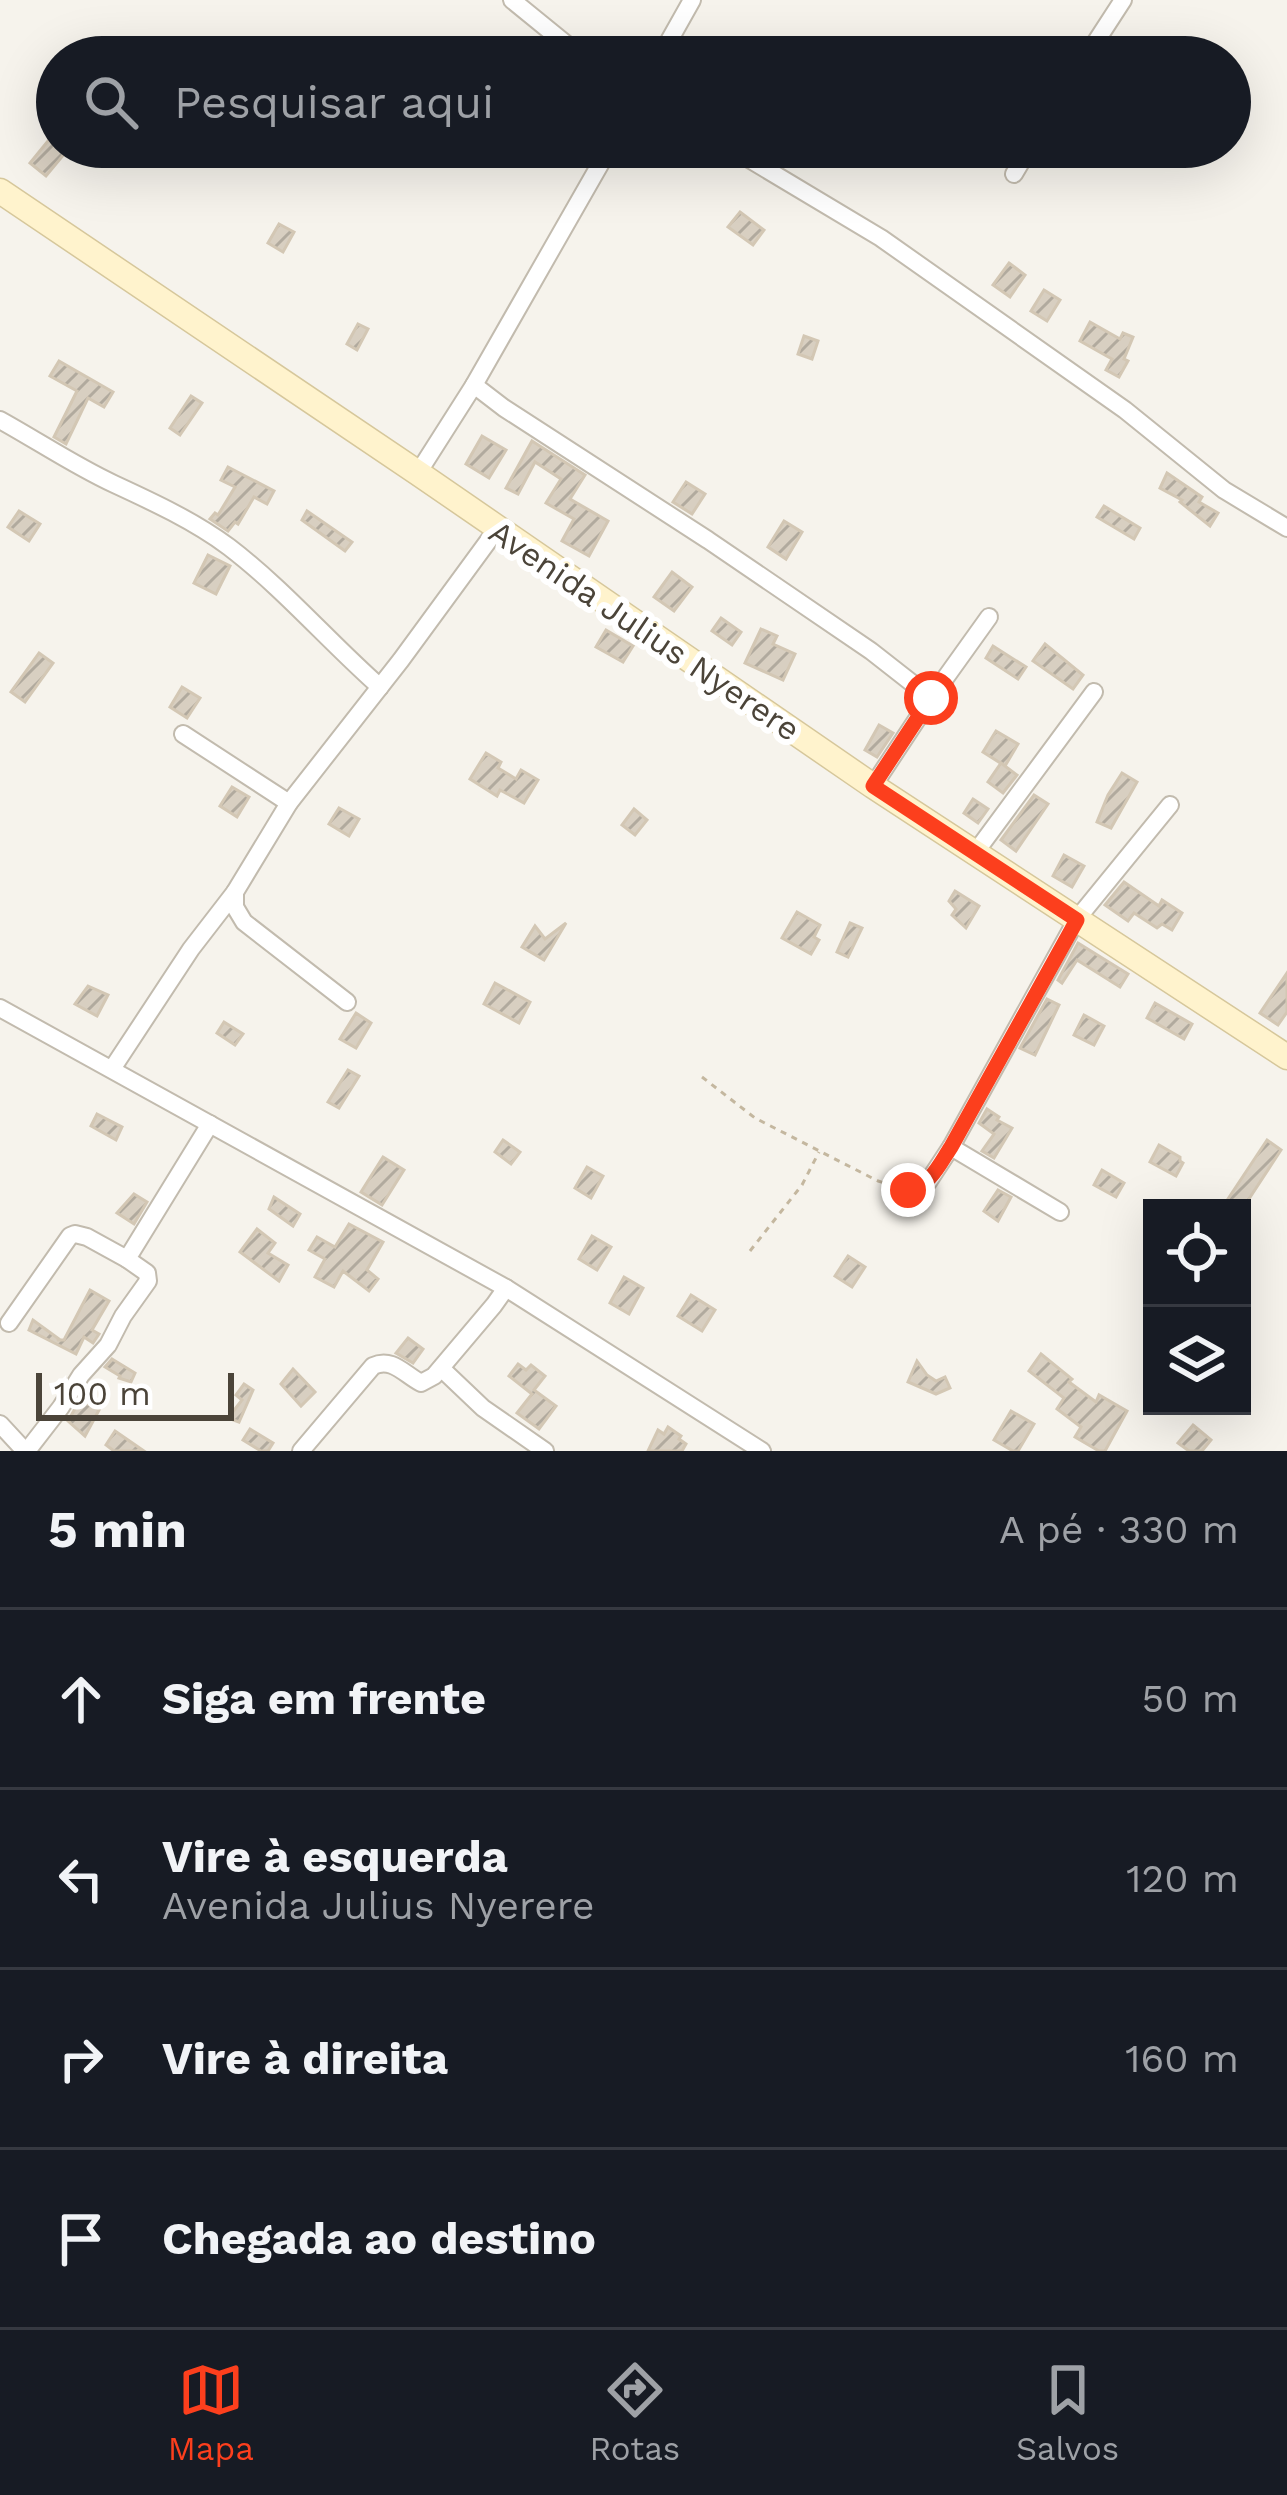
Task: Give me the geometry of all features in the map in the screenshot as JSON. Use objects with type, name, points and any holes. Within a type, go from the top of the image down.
[{"type":"street","points":[[512,0],[556,36]]},
{"type":"street","points":[[672,36],[692,0]]},
{"type":"street","points":[[1100,36],[1123,0]]},
{"type":"street","points":[[418,473],[598,168]]},
{"type":"street","points":[[764,168],[881,238],[1125,410],[1224,490],[1287,529]]},
{"type":"street","points":[[1014,174],[1018,168]]},
{"type":"street","name":"Avenida Julius Nyerere","points":[[2,198],[418,473],[873,786],[1287,1057]]},
{"type":"street","points":[[474,385],[871,651],[931,698]]},
{"type":"street","points":[[0,420],[226,545],[291,599],[380,687]]},
{"type":"street","points":[[112,1069],[190,949],[235,892],[289,803],[497,529]]},
{"type":"street","points":[[873,786],[989,616]]},
{"type":"street","points":[[975,853],[1094,692]]},
{"type":"street","points":[[183,734],[289,803]]},
{"type":"street","points":[[920,1188],[951,1147],[1077,920],[1170,805]]},
{"type":"street","points":[[235,892],[235,907],[244,922],[347,1002]]},
{"type":"street","points":[[0,1008],[506,1288],[762,1451]]},
{"type":"street","points":[[127,1259],[210,1124]]},
{"type":"street","points":[[951,1147],[1060,1212]]},
{"type":"street","points":[[0,1424],[26,1451],[108,1345],[148,1281],[147,1273],[75,1234],[9,1323]]},
{"type":"street","points":[[302,1451],[373,1366],[391,1363],[421,1383],[442,1370],[506,1288]]},
{"type":"street","points":[[442,1370],[484,1408],[544,1451]]},
{"type":"path","points":[[701,1077],[739,1108],[820,1151],[878,1180],[908,1190],[920,1188]]},
{"type":"path","points":[[750,1252],[802,1185],[820,1151]]},
{"type":"building","points":[[740,212],[764,230],[753,245],[728,227]]},
{"type":"building","points":[[279,224],[294,232],[283,252],[268,243]]},
{"type":"building","points":[[1009,263],[1025,275],[1010,297],[993,285]]},
{"type":"building","points":[[1044,290],[1060,300],[1047,321],[1031,311]]},
{"type":"building","points":[[1090,322],[1120,339],[1123,333],[1133,337],[1119,377],[1106,370],[1112,359],[1080,341]]},
{"type":"building","points":[[358,324],[368,329],[357,350],[347,344]]},
{"type":"building","points":[[804,336],[818,341],[812,359],[798,354]]},
{"type":"building","points":[[59,361],[113,392],[104,407],[88,398],[66,444],[54,437],[77,391],[50,376]]},
{"type":"building","points":[[191,396],[202,403],[180,435],[170,428]]},
{"type":"building","points":[[482,436],[506,450],[489,478],[466,464]]},
{"type":"building","points":[[532,441],[585,475],[570,499],[608,521],[589,556],[562,541],[574,519],[546,503],[561,479],[535,462],[518,494],[506,488]]},
{"type":"building","points":[[228,467],[274,491],[267,504],[254,497],[238,524],[228,531],[210,519],[218,515],[235,487],[221,480]]},
{"type":"building","points":[[1167,473],[1218,513],[1210,526],[1182,500],[1160,488]]},
{"type":"building","points":[[686,482],[705,494],[692,514],[673,502]]},
{"type":"building","points":[[1104,506],[1140,528],[1134,539],[1097,517]]},
{"type":"building","points":[[19,511],[40,524],[29,541],[8,527]]},
{"type":"building","points":[[307,511],[352,542],[345,551],[302,520]]},
{"type":"building","points":[[784,521],[802,532],[786,559],[768,547]]},
{"type":"building","points":[[208,555],[230,566],[216,594],[194,583]]},
{"type":"building","points":[[672,572],[692,587],[674,611],[654,597]]},
{"type":"building","points":[[721,618],[741,632],[732,645],[712,631]]},
{"type":"building","points":[[761,629],[777,636],[773,644],[795,654],[783,680],[745,663]]},
{"type":"building","points":[[606,630],[633,646],[623,662],[596,647]]},
{"type":"building","points":[[1045,644],[1083,675],[1073,689],[1033,661]]},
{"type":"building","points":[[993,646],[1026,667],[1018,679],[986,658]]},
{"type":"building","points":[[39,653],[53,663],[25,702],[11,692]]},
{"type":"building","points":[[182,687],[200,698],[187,718],[170,707]]},
{"type":"building","points":[[879,725],[893,733],[877,757],[865,750]]},
{"type":"building","points":[[996,731],[1018,744],[1005,766],[983,752]]},
{"type":"building","points":[[486,753],[516,779],[521,770],[538,780],[524,803],[500,790],[497,796],[470,779]]},
{"type":"building","points":[[1001,763],[1017,775],[1003,793],[988,782]]},
{"type":"building","points":[[1122,773],[1137,782],[1111,828],[1097,822]]},
{"type":"building","points":[[232,787],[249,797],[237,817],[220,806]]},
{"type":"building","points":[[1034,795],[1048,804],[1016,851],[1001,840]]},
{"type":"building","points":[[973,799],[988,809],[978,823],[964,813]]},
{"type":"building","points":[[339,808],[359,819],[349,836],[329,824]]},
{"type":"building","points":[[634,809],[647,820],[635,835],[622,825]]},
{"type":"building","points":[[1064,855],[1084,866],[1072,887],[1053,876]]},
{"type":"building","points":[[1124,882],[1159,906],[1162,900],[1182,913],[1172,930],[1162,924],[1157,928],[1134,913],[1128,921],[1105,905]]},
{"type":"building","points":[[955,891],[979,906],[966,928],[952,915],[956,909],[949,901]]},
{"type":"building","points":[[797,912],[820,925],[811,954],[782,938]]},
{"type":"building","points":[[566,923],[544,960],[522,947],[535,926],[545,939]]},
{"type":"building","points":[[850,923],[862,928],[848,957],[837,952]]},
{"type":"building","points":[[1078,943],[1128,974],[1120,987],[1077,960],[1062,983],[1058,980]]},
{"type":"building","points":[[1287,973],[1287,1012],[1278,1025],[1260,1013]]},
{"type":"building","points":[[495,983],[530,1002],[519,1023],[484,1004]]},
{"type":"building","points":[[88,986],[108,995],[97,1016],[75,1004]]},
{"type":"building","points":[[1047,999],[1059,1005],[1035,1055],[1020,1048]]},
{"type":"building","points":[[1155,1003],[1192,1024],[1184,1039],[1147,1018]]},
{"type":"building","points":[[356,1013],[371,1023],[356,1048],[340,1039]]},
{"type":"building","points":[[1084,1015],[1104,1026],[1094,1045],[1074,1035]]},
{"type":"building","points":[[224,1022],[243,1034],[235,1045],[217,1033]]},
{"type":"building","points":[[348,1070],[359,1076],[339,1108],[328,1102]]},
{"type":"building","points":[[987,1109],[1012,1128],[994,1158],[982,1151],[994,1134],[979,1123]]},
{"type":"building","points":[[97,1114],[122,1127],[116,1140],[91,1126]]},
{"type":"building","points":[[503,1140],[520,1152],[511,1164],[495,1152]]},
{"type":"building","points":[[1267,1140],[1281,1150],[1249,1199],[1228,1199]]},
{"type":"building","points":[[1159,1145],[1180,1157],[1183,1163],[1176,1176],[1150,1162]]},
{"type":"building","points":[[383,1157],[404,1170],[382,1205],[361,1192]]},
{"type":"building","points":[[587,1167],[603,1176],[591,1198],[575,1188]]},
{"type":"building","points":[[1102,1170],[1124,1183],[1116,1197],[1094,1185]]},
{"type":"building","points":[[998,1190],[1011,1197],[998,1221],[984,1211]]},
{"type":"building","points":[[134,1194],[147,1202],[134,1224],[117,1213]]},
{"type":"building","points":[[274,1197],[300,1214],[293,1226],[269,1209]]},
{"type":"building","points":[[349,1224],[383,1242],[367,1270],[378,1279],[369,1291],[343,1271],[334,1287],[315,1277],[325,1259],[309,1250],[317,1237],[335,1247]]},
{"type":"building","points":[[257,1229],[275,1243],[268,1253],[288,1265],[279,1281],[240,1252]]},
{"type":"building","points":[[592,1236],[611,1247],[597,1270],[579,1259]]},
{"type":"building","points":[[848,1256],[865,1267],[852,1287],[835,1276]]},
{"type":"building","points":[[624,1277],[643,1288],[629,1314],[610,1303]]},
{"type":"building","points":[[90,1290],[109,1301],[92,1330],[99,1334],[93,1343],[84,1337],[76,1354],[29,1330],[33,1320],[57,1340],[64,1340]]},
{"type":"building","points":[[691,1295],[715,1310],[702,1331],[678,1316]]},
{"type":"building","points":[[408,1338],[423,1349],[413,1363],[396,1353]]},
{"type":"building","points":[[1041,1354],[1096,1402],[1099,1395],[1127,1411],[1105,1451],[1075,1437],[1081,1427],[1057,1409],[1064,1398],[1029,1371]]},
{"type":"building","points":[[112,1359],[135,1373],[131,1382],[105,1367]]},
{"type":"building","points":[[917,1361],[936,1381],[945,1377],[950,1388],[936,1394],[908,1382]]},
{"type":"building","points":[[518,1364],[526,1370],[531,1365],[545,1376],[534,1390],[556,1406],[539,1429],[517,1413],[532,1394],[509,1376]]},
{"type":"building","points":[[293,1369],[315,1392],[301,1406],[281,1384]]},
{"type":"building","points":[[244,1384],[253,1390],[239,1422],[228,1418],[242,1400],[236,1395]]},
{"type":"building","points":[[80,1400],[99,1410],[85,1436],[68,1421]]},
{"type":"building","points":[[1011,1411],[1034,1424],[1018,1451],[994,1440]]},
{"type":"building","points":[[1193,1425],[1211,1440],[1202,1451],[1189,1451],[1178,1443]]},
{"type":"building","points":[[668,1427],[686,1444],[682,1451],[648,1451],[658,1430],[664,1434]]},
{"type":"building","points":[[250,1429],[273,1443],[268,1451],[243,1440]]},
{"type":"building","points":[[115,1431],[144,1451],[114,1451],[106,1445]]},
{"type":"route","points":[[908,1190],[928,1182],[951,1147],[1077,920],[873,786],[931,698]]}]
